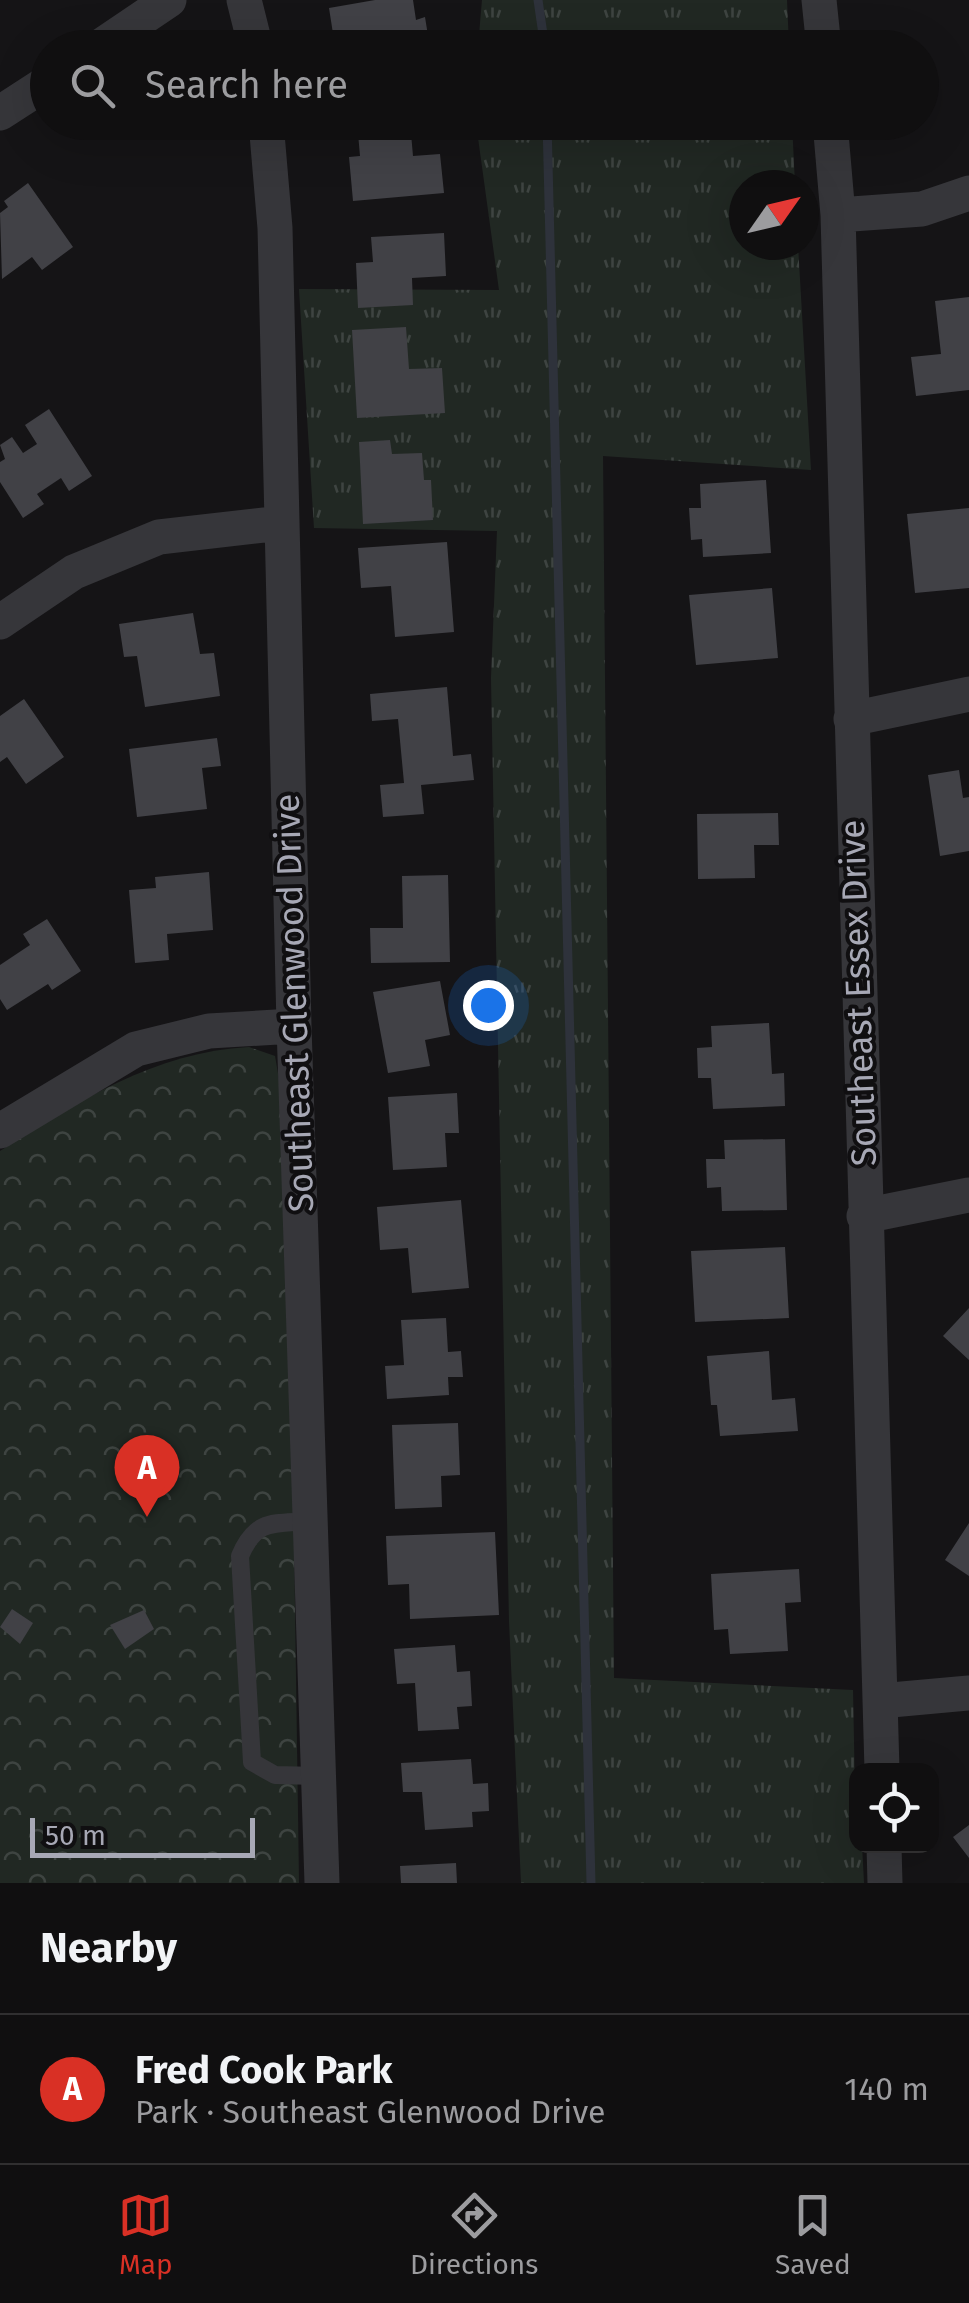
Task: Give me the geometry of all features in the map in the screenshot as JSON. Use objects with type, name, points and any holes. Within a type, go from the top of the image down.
[{"type":"street","points":[[125,30],[169,0]]},
{"type":"street","points":[[244,0],[252,30]]},
{"type":"street","points":[[819,0],[822,30]]},
{"type":"street","points":[[0,113],[30,94]]},
{"type":"street","name":"Southeast Glenwood Drive","points":[[268,140],[275,228],[294,1026],[322,1883]]},
{"type":"street","name":"Southeast Essex Drive","points":[[832,140],[838,215],[882,1763]]},
{"type":"street","points":[[838,215],[922,209],[969,193]]},
{"type":"street","points":[[0,622],[74,572],[159,536],[282,523]]},
{"type":"street","points":[[851,719],[969,694]]},
{"type":"street","points":[[0,1131],[136,1049],[210,1030],[294,1026]]},
{"type":"street","points":[[864,1216],[969,1195]]},
{"type":"street","points":[[880,1701],[969,1693]]},
{"type":"street","points":[[884,1853],[885,1883]]},
{"type":"lane","points":[[310,1521],[266,1525],[250,1533],[241,1568],[252,1762],[274,1775],[318,1776]]},
{"type":"green space","points":[[482,0],[787,0],[788,30],[479,30]]},
{"type":"green space","points":[[478,140],[793,140],[794,170],[729,170],[729,260],[799,260],[811,470],[603,456],[614,1678],[853,1690],[854,1763],[849,1763],[849,1853],[862,1853],[864,1883],[521,1883],[509,1621],[491,678],[497,531],[314,528],[299,289],[499,290]]},
{"type":"green space","points":[[249,1047],[275,1056],[288,1133],[299,1883],[0,1883],[0,1151],[88,1097],[150,1069],[182,1058]]},
{"type":"building","points":[[375,0],[413,0],[416,20],[425,17],[427,30],[332,30],[329,8]]},
{"type":"building","points":[[359,140],[412,140],[413,156],[440,154],[444,193],[353,201],[349,157],[360,156]]},
{"type":"building","points":[[28,183],[73,247],[42,270],[32,257],[2,279],[0,213],[8,207],[4,201]]},
{"type":"building","points":[[444,233],[446,276],[412,278],[413,305],[358,308],[356,263],[373,262],[371,237]]},
{"type":"building","points":[[969,297],[969,390],[916,396],[911,357],[941,354],[935,301]]},
{"type":"building","points":[[406,327],[409,369],[442,368],[445,413],[357,418],[352,330]]},
{"type":"building","points":[[49,409],[92,476],[69,491],[61,478],[37,494],[44,504],[23,518],[0,482],[0,462],[5,459],[0,445],[12,437],[23,453],[37,444],[25,425]]},
{"type":"building","points":[[390,440],[392,454],[422,453],[424,480],[431,480],[433,520],[363,524],[359,442]]},
{"type":"building","points":[[766,480],[771,553],[703,557],[702,539],[691,540],[689,508],[701,508],[700,484]]},
{"type":"building","points":[[969,508],[969,588],[915,593],[907,514]]},
{"type":"building","points":[[447,542],[454,632],[395,637],[391,586],[361,588],[358,548]]},
{"type":"building","points":[[772,588],[778,658],[696,665],[689,595]]},
{"type":"building","points":[[193,613],[200,654],[214,653],[220,696],[145,707],[137,656],[124,657],[119,624]]},
{"type":"building","points":[[447,687],[453,756],[471,754],[474,780],[421,785],[424,814],[383,817],[380,785],[404,783],[398,719],[372,721],[370,694]]},
{"type":"building","points":[[24,699],[64,757],[26,784],[7,757],[0,762],[0,716]]},
{"type":"building","points":[[217,738],[221,766],[202,768],[207,809],[137,817],[129,749]]},
{"type":"building","points":[[959,770],[963,798],[969,797],[969,851],[940,856],[928,775]]},
{"type":"building","points":[[778,813],[779,845],[754,845],[755,878],[698,879],[697,814]]},
{"type":"building","points":[[209,872],[213,930],[167,934],[169,960],[135,963],[129,890],[156,888],[155,877]]},
{"type":"building","points":[[448,875],[450,962],[371,963],[370,928],[403,928],[402,876]]},
{"type":"building","points":[[47,919],[81,971],[52,990],[48,984],[7,1010],[0,999],[0,965],[30,945],[23,934]]},
{"type":"building","points":[[440,981],[450,1035],[425,1040],[430,1066],[388,1073],[373,992]]},
{"type":"building","points":[[769,1023],[772,1074],[784,1073],[785,1106],[713,1109],[711,1078],[698,1078],[697,1048],[712,1047],[711,1026]]},
{"type":"building","points":[[457,1093],[459,1133],[445,1133],[447,1167],[393,1170],[388,1097]]},
{"type":"building","points":[[785,1139],[787,1210],[722,1211],[721,1187],[707,1188],[706,1159],[725,1159],[724,1140]]},
{"type":"building","points":[[461,1200],[469,1288],[412,1293],[408,1248],[380,1250],[377,1207]]},
{"type":"building","points":[[785,1247],[789,1318],[695,1322],[691,1251]]},
{"type":"building","points":[[969,1308],[969,1360],[943,1336]]},
{"type":"building","points":[[446,1318],[448,1352],[461,1351],[463,1377],[448,1377],[449,1395],[387,1399],[385,1366],[404,1365],[401,1320]]},
{"type":"building","points":[[769,1351],[772,1400],[795,1398],[798,1431],[720,1436],[717,1405],[711,1405],[707,1356]]},
{"type":"building","points":[[458,1423],[460,1475],[441,1476],[442,1507],[395,1509],[392,1425]]},
{"type":"building","points":[[969,1523],[969,1576],[945,1560]]},
{"type":"building","points":[[495,1532],[499,1615],[410,1619],[409,1584],[388,1585],[386,1536]]},
{"type":"building","points":[[799,1569],[801,1602],[785,1603],[788,1651],[730,1654],[728,1629],[714,1630],[711,1574]]},
{"type":"building","points":[[12,1609],[33,1623],[20,1644],[0,1627]]},
{"type":"building","points":[[144,1610],[154,1629],[125,1649],[110,1625]]},
{"type":"building","points":[[455,1645],[457,1672],[470,1671],[472,1706],[457,1707],[459,1729],[418,1731],[415,1683],[397,1684],[394,1649]]},
{"type":"building","points":[[471,1759],[473,1784],[488,1783],[489,1811],[472,1812],[473,1827],[425,1830],[422,1792],[403,1792],[401,1763]]},
{"type":"building","points":[[969,1825],[969,1858],[953,1837]]},
{"type":"building","points":[[456,1863],[457,1883],[401,1883],[400,1866]]},
{"type":"waterway","points":[[538,0],[542,30]]},
{"type":"waterway","points":[[547,140],[591,1883]]},
{"type":"place","name":"Fred Cook Park","points":[[147,1517]]}]
